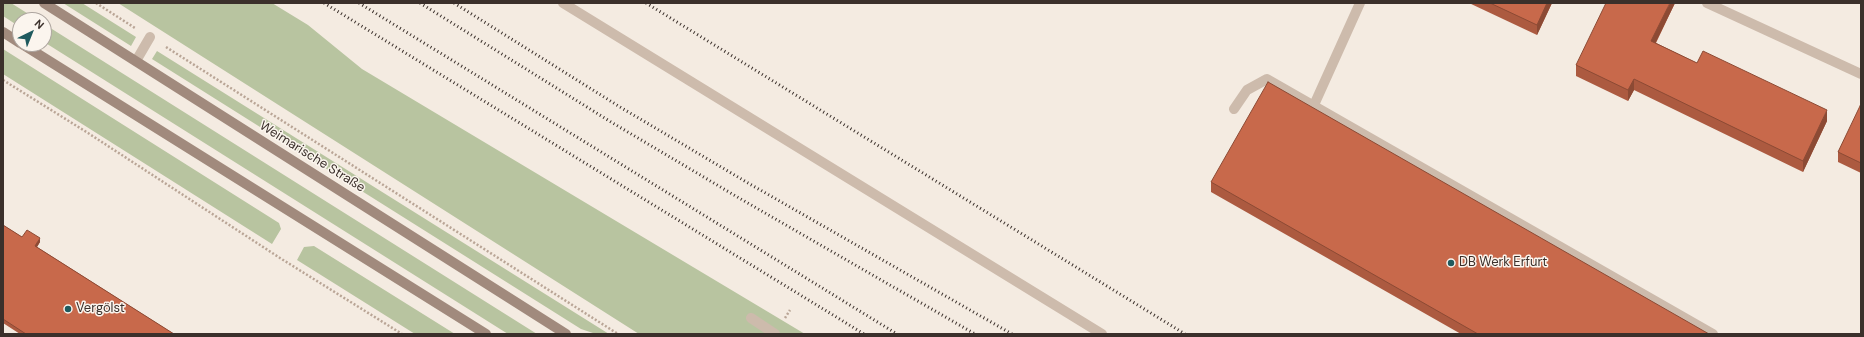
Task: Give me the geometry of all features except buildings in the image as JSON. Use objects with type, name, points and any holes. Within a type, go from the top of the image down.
[{"type":"main road","name":"Weimarische Straße","points":[[44,3],[566,334]]},
{"type":"main road","points":[[3,32],[12,38]]},
{"type":"main road","points":[[35,52],[486,334]]},
{"type":"lane","points":[[563,3],[1102,334]]},
{"type":"lane","points":[[1314,105],[1360,3]]},
{"type":"lane","points":[[1707,3],[1861,74]]},
{"type":"lane","points":[[136,61],[150,37]]},
{"type":"lane","points":[[1234,109],[1247,90],[1267,79],[1713,334]]},
{"type":"lane","points":[[751,318],[775,334]]},
{"type":"path","points":[[96,3],[618,334]]},
{"type":"path","points":[[3,80],[280,258],[402,334]]},
{"type":"green space","points":[[3,3],[11,3],[25,12],[12,12],[12,22],[3,16]]},
{"type":"green space","points":[[63,3],[82,3],[136,37],[131,46]]},
{"type":"green space","points":[[118,3],[272,3],[308,25],[362,69],[805,334],[639,334]]},
{"type":"green space","points":[[52,29],[537,334],[508,334],[52,47]]},
{"type":"green space","points":[[3,49],[279,223],[281,229],[272,244],[3,74]]},
{"type":"green space","points":[[157,51],[609,334],[596,334],[581,329],[152,59]]},
{"type":"green space","points":[[314,246],[455,334],[415,334],[297,260],[304,247]]},
{"type":"railway","points":[[324,3],[864,334]]},
{"type":"railway","points":[[359,3],[897,334]]},
{"type":"railway","points":[[420,3],[611,122],[739,198],[975,334]]},
{"type":"railway","points":[[454,3],[620,107],[748,183],[1012,334]]},
{"type":"railway","points":[[646,3],[1185,334]]},
{"type":"place","name":"DB Werk Erfurt","points":[[1451,263]]},
{"type":"place","name":"Vergölst","points":[[68,309]]}]
